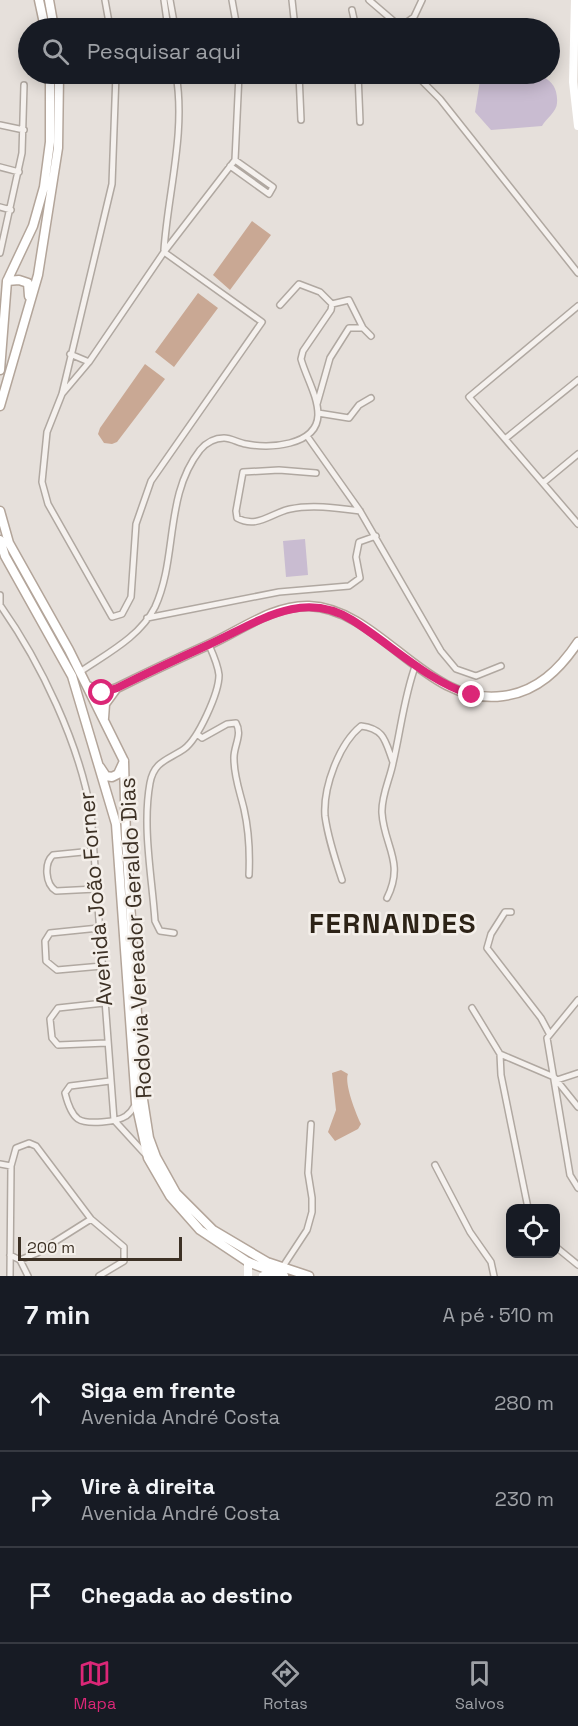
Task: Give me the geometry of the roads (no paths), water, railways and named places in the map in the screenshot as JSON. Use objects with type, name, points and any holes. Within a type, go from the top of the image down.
[{"type":"main road","points":[[39,0],[43,18]]},
{"type":"main road","points":[[49,0],[52,18]]},
{"type":"main road","points":[[575,0],[573,82],[577,121]]},
{"type":"main road","points":[[0,370],[3,303],[7,281],[33,225],[44,187],[51,131],[50,84]]},
{"type":"main road","points":[[0,406],[11,360],[38,275],[55,179],[61,126],[59,84]]},
{"type":"main road","points":[[7,281],[19,280],[28,283],[28,311]]},
{"type":"main road","name":"Rodovia Vereador Geraldo Dias","points":[[0,511],[9,543],[80,672],[124,762],[126,839],[142,1082],[149,1138],[165,1176],[199,1218],[231,1243],[280,1272]]},
{"type":"main road","name":"Rodovia Vereador Geraldo Dias","points":[[0,540],[5,556],[72,676],[82,701],[119,843],[136,1103],[148,1158],[158,1179],[182,1211],[219,1244],[248,1262],[280,1272],[309,1276]]},
{"type":"main road","points":[[87,686],[102,693],[117,688],[271,614],[309,606],[344,616],[416,663],[446,686],[472,695],[495,698],[522,693],[542,681],[563,663],[578,642]]},
{"type":"main road","points":[[104,718],[105,704],[117,688]]},
{"type":"main road","points":[[95,756],[103,774],[109,777],[118,774],[124,762]]},
{"type":"main road","points":[[248,1262],[248,1276]]},
{"type":"main road","points":[[263,1276],[280,1272]]},
{"type":"street","points":[[105,0],[108,18]]},
{"type":"street","points":[[164,0],[167,18]]},
{"type":"street","points":[[170,0],[173,18]]},
{"type":"street","points":[[232,0],[235,18]]},
{"type":"street","points":[[292,0],[294,18]]},
{"type":"street","points":[[369,0],[390,18]]},
{"type":"street","points":[[411,18],[422,0]]},
{"type":"street","points":[[352,10],[354,18]]},
{"type":"street","points":[[116,84],[112,184],[62,394],[47,432],[42,482],[48,504],[112,617],[122,614],[130,602],[136,524],[151,481],[262,322],[164,252]]},
{"type":"street","points":[[164,252],[175,169],[178,118],[176,84]]},
{"type":"street","points":[[62,394],[89,362],[164,252],[235,160],[239,84]]},
{"type":"street","points":[[300,84],[302,120]]},
{"type":"street","points":[[358,84],[360,122]]},
{"type":"street","points":[[425,84],[440,99],[578,273]]},
{"type":"street","points":[[1,249],[19,172],[24,130],[24,85]]},
{"type":"street","points":[[0,125],[24,130]]},
{"type":"street","points":[[230,166],[269,194],[273,187],[235,160]]},
{"type":"street","points":[[0,167],[19,172]]},
{"type":"street","points":[[0,207],[11,210]]},
{"type":"street","points":[[280,304],[299,284],[320,292],[332,304]]},
{"type":"street","points":[[332,304],[349,300],[363,328],[371,336]]},
{"type":"street","points":[[80,672],[116,650],[155,607],[165,569],[174,510],[188,471],[200,451],[213,440],[225,438],[248,445],[287,444],[307,436],[315,427],[317,406],[301,359],[303,351],[331,310],[332,304]]},
{"type":"street","points":[[578,306],[469,397],[578,524]]},
{"type":"street","points":[[317,406],[330,358],[339,340],[349,328],[363,328]]},
{"type":"street","points":[[70,354],[89,362]]},
{"type":"street","points":[[505,439],[578,380]]},
{"type":"street","points":[[318,413],[349,418],[359,405],[371,398]]},
{"type":"street","points":[[307,436],[376,536],[441,651],[456,669],[476,675],[501,666]]},
{"type":"street","points":[[543,483],[578,454]]},
{"type":"street","points":[[316,473],[279,470],[243,472],[236,511],[237,518],[254,522],[289,509],[327,507],[360,511]]},
{"type":"street","points":[[147,618],[279,592],[349,586],[360,578],[356,557],[359,542],[376,536]]},
{"type":"street","points":[[0,595],[0,605]]},
{"type":"street","name":"Avenida João Forner","points":[[0,605],[13,623],[66,725],[86,782],[114,1120]]},
{"type":"street","points":[[0,615],[13,623]]},
{"type":"street","points":[[174,933],[160,931],[155,921],[148,819],[150,783],[157,764],[185,749],[197,734],[217,686],[219,675],[209,645]]},
{"type":"street","points":[[387,898],[393,886],[395,857],[382,814],[382,801],[416,663]]},
{"type":"street","points":[[197,734],[202,738],[227,724],[236,723],[238,727],[239,736],[233,756],[235,775],[249,835],[249,874]]},
{"type":"street","points":[[342,880],[330,843],[325,813],[337,760],[353,733],[361,726],[375,728],[383,736],[393,763]]},
{"type":"street","points":[[93,851],[53,855],[47,862],[49,883],[56,891],[96,889]]},
{"type":"street","points":[[511,912],[505,912],[497,922],[486,948],[541,1017],[548,1035],[570,1175],[578,1188]]},
{"type":"street","points":[[99,928],[50,933],[45,941],[46,961],[57,970],[102,966]]},
{"type":"street","points":[[548,1035],[578,1000]]},
{"type":"street","points":[[104,1003],[58,1008],[50,1019],[52,1038],[57,1045],[107,1043]]},
{"type":"street","points":[[472,1008],[500,1054],[501,1075],[527,1204]]},
{"type":"street","points":[[500,1054],[555,1079],[578,1107]]},
{"type":"street","points":[[555,1079],[578,1073]]},
{"type":"street","points":[[110,1081],[75,1084],[65,1093],[74,1114],[80,1120],[114,1120],[128,1115],[136,1103]]},
{"type":"street","points":[[114,1120],[148,1158]]},
{"type":"street","points":[[280,1272],[307,1230],[312,1212],[308,1173],[311,1124]]},
{"type":"street","points":[[10,1276],[11,1166],[16,1148],[22,1144],[36,1146],[91,1219],[124,1247],[126,1256],[123,1262],[99,1276]]},
{"type":"street","points":[[0,1164],[11,1166]]},
{"type":"street","points":[[435,1165],[470,1232],[491,1262],[494,1276]]},
{"type":"street","points":[[20,1260],[37,1253],[91,1219]]},
{"type":"street","points":[[560,1251],[578,1265]]},
{"type":"street","points":[[10,1256],[20,1260],[28,1276]]},
{"type":"district","name":"FERNANDES","points":[[393,923]]}]
